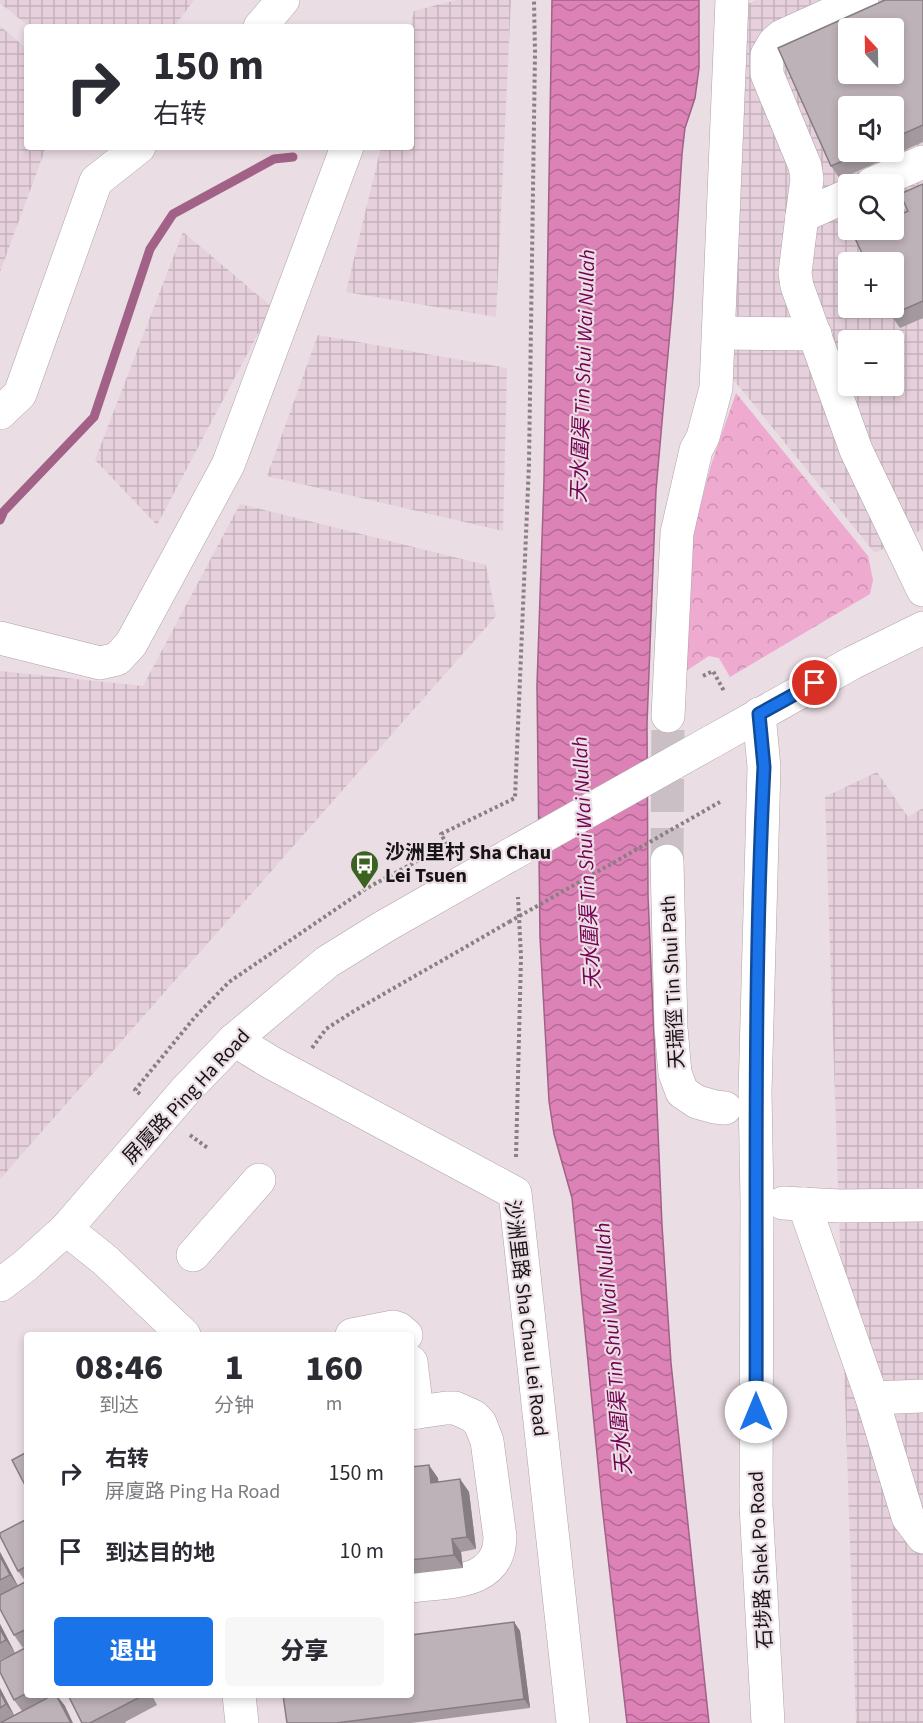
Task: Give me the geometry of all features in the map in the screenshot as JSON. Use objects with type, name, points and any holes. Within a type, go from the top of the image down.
[{"type":"street","points":[[263,24],[283,0]]},
{"type":"street","points":[[668,716],[677,533],[696,450],[703,437],[716,388],[732,0]]},
{"type":"street","points":[[862,0],[782,36],[774,43],[767,56],[767,74],[805,166],[807,179],[795,273],[797,286],[856,450],[923,590]]},
{"type":"street","points":[[0,413],[20,393],[96,181],[135,150]]},
{"type":"street","points":[[0,638],[100,663],[117,658],[131,644],[228,465],[346,150]]},
{"type":"street","points":[[895,174],[923,162]]},
{"type":"street","points":[[802,216],[838,200]]},
{"type":"street","points":[[719,333],[815,334]]},
{"type":"street","name":"屏廈路 Ping Ha Road","points":[[0,1285],[66,1229],[186,1090],[234,1040],[327,962],[385,926],[759,714],[852,663],[923,628]]},
{"type":"street","name":"石埗路 Shek Po Road","points":[[759,714],[764,767],[755,1092],[756,1505],[768,1723]]},
{"type":"street","name":"天瑞徑 Tin Shui Path","points":[[667,861],[671,1028],[675,1073],[682,1092],[697,1102],[725,1108]]},
{"type":"street","name":"沙洲里路 Sha Chau Lei Road","points":[[234,1040],[272,1063],[515,1193],[573,1723]]},
{"type":"street","points":[[193,1255],[259,1180]]},
{"type":"street","points":[[757,1202],[840,1206],[923,1205]]},
{"type":"street","points":[[804,1204],[872,1398],[908,1517],[923,1537]]},
{"type":"street","points":[[66,1229],[135,1287],[181,1332]]},
{"type":"street","points":[[367,1332],[393,1327],[402,1332]]},
{"type":"street","points":[[872,1398],[923,1396]]},
{"type":"street","points":[[414,1412],[455,1408],[473,1416],[480,1423],[488,1440],[500,1546],[492,1564],[477,1576],[414,1586]]},
{"type":"street","points":[[239,1698],[242,1723]]},
{"type":"path","points":[[447,845],[441,834],[515,798],[529,463],[534,0]]},
{"type":"path","points":[[308,1053],[326,1029],[354,1011],[720,802]]},
{"type":"path","points":[[515,1193],[521,957],[518,897]]},
{"type":"shaded area","points":[[0,0],[194,0],[176,24],[26,24],[0,3]]},
{"type":"shaded area","points":[[456,0],[511,0],[496,317],[346,292],[380,150],[414,150],[414,24],[411,24],[414,11]]},
{"type":"shaded area","points":[[756,0],[923,0],[923,529],[875,553],[728,373],[742,7]]},
{"type":"shaded area","points":[[0,26],[24,46],[24,150],[45,150],[0,272]]},
{"type":"shaded area","points":[[183,232],[272,307],[157,525],[95,460]]},
{"type":"shaded area","points":[[318,335],[507,368],[503,531],[267,476]]},
{"type":"shaded area","points":[[240,504],[486,565],[496,616],[0,1179],[0,671],[143,686]]},
{"type":"shaded area","points":[[877,772],[908,817],[923,808],[923,1723],[856,1723],[825,797]]},
{"type":"green space","points":[[736,393],[868,556],[873,580],[870,594],[730,677],[719,658],[709,656],[686,671],[691,540],[711,465]]},
{"type":"water","name":"天水圍渠 Tin Shui Wai Nullah","points":[[552,0],[699,0],[699,68],[695,98],[685,128],[682,154],[673,298],[656,490],[647,724],[648,896],[662,1225],[671,1363],[709,1723],[627,1723],[602,1505],[572,1198],[554,1134],[549,1101],[540,937],[537,685],[544,480]]},
{"type":"building","points":[[885,0],[923,0],[923,125],[904,134],[904,96],[838,96],[838,162],[840,162],[831,166],[778,48],[838,21],[838,84],[904,84],[904,18],[845,18]]},
{"type":"building","points":[[923,184],[923,301],[904,309],[904,252],[861,252],[856,240],[904,240],[904,213],[908,211],[904,202],[904,192]]},
{"type":"building","points":[[24,1454],[24,1483],[12,1460]]},
{"type":"building","points":[[429,1465],[431,1483],[460,1479],[467,1537],[452,1539],[454,1555],[414,1560],[414,1467]]},
{"type":"building","points":[[24,1521],[24,1568],[18,1571],[0,1533]]},
{"type":"building","points":[[0,1556],[10,1575],[0,1580]]},
{"type":"building","points":[[24,1583],[24,1630],[14,1635],[0,1609],[0,1595]]},
{"type":"building","points":[[514,1622],[524,1699],[336,1723],[287,1723],[283,1698],[414,1698],[414,1635]]},
{"type":"building","points":[[0,1629],[6,1640],[0,1643]]},
{"type":"building","points":[[24,1649],[24,1695],[14,1700],[0,1672],[0,1661]]},
{"type":"building","points":[[0,1692],[6,1704],[0,1708]]},
{"type":"building","points":[[47,1698],[58,1698],[71,1723],[0,1723]]},
{"type":"building","points":[[70,1698],[138,1698],[90,1723],[82,1723]]},
{"type":"waterway","points":[[0,520],[4,511],[94,417],[150,249],[173,214],[274,159],[293,157]]},
{"type":"tunnel","points":[[667,861],[668,716]]},
{"type":"place","name":"沙洲里村 Sha Chau Lei Tsuen","points":[[364,890]]},
{"type":"route","points":[[756,1412],[755,1092],[764,767],[759,714],[815,683]]}]
